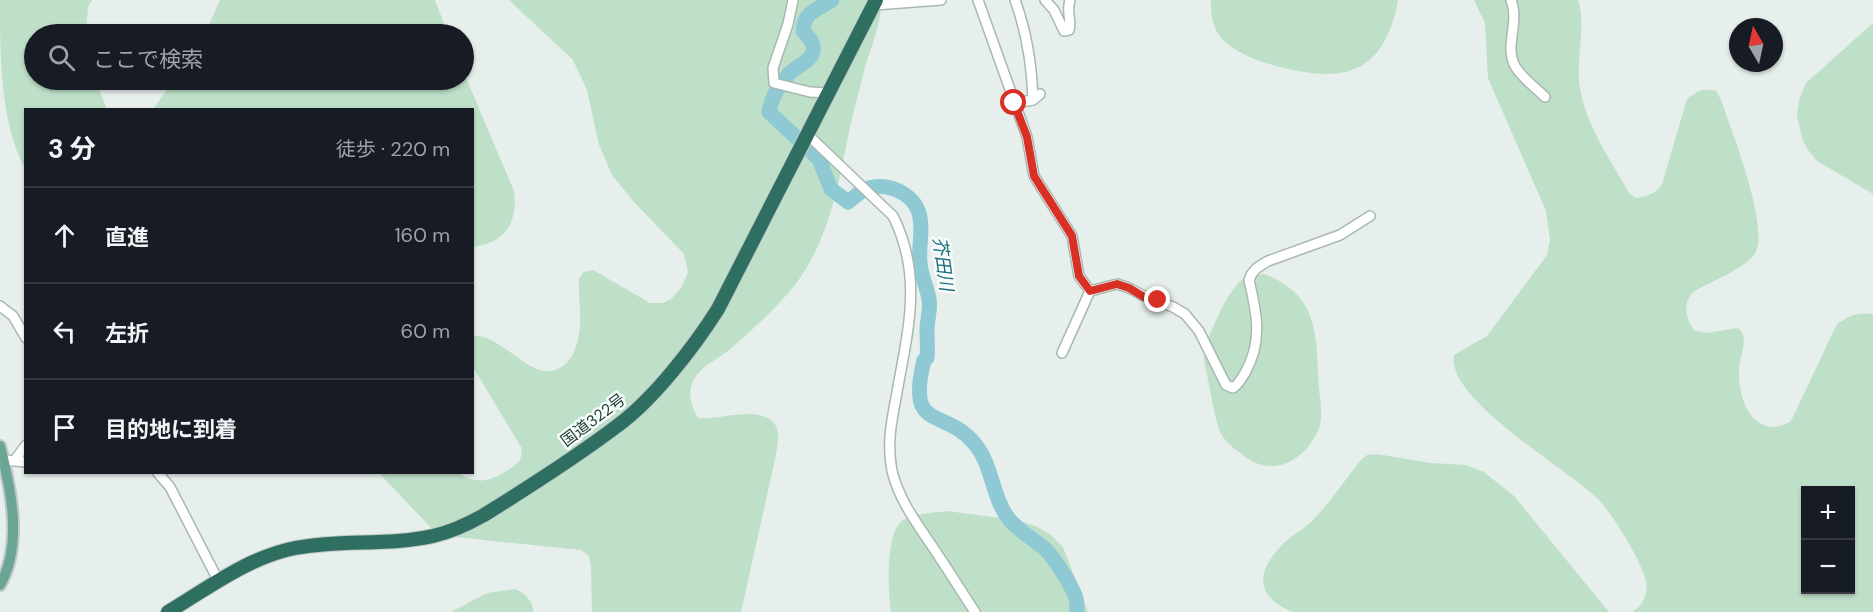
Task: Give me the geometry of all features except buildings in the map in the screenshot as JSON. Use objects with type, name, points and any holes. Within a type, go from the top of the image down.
[{"type":"highway","name":"国道322号","points":[[168,612],[267,556],[296,548],[413,539],[460,527],[484,516],[618,426],[663,381],[703,332],[718,309],[876,2]]},
{"type":"main road","points":[[0,446],[6,460],[13,521],[13,545],[8,571],[0,585]]},
{"type":"street","points":[[793,0],[788,24],[772,68],[774,83],[810,92],[829,93]]},
{"type":"street","points":[[876,2],[941,0]]},
{"type":"street","points":[[978,0],[1027,137],[1034,176],[1072,236],[1079,276],[1090,291]]},
{"type":"street","points":[[1014,103],[1036,97],[1029,46],[1016,0]]},
{"type":"street","points":[[1044,0],[1054,10],[1064,31],[1069,30],[1071,26],[1067,9],[1070,0]]},
{"type":"street","points":[[1511,0],[1515,20],[1510,51],[1514,64],[1545,96]]},
{"type":"street","points":[[806,138],[893,216],[901,232],[912,289],[907,334],[888,440],[892,470],[897,489],[910,514],[975,612]]},
{"type":"street","points":[[1090,291],[1117,284],[1144,297],[1173,306],[1185,314],[1198,330],[1226,385],[1233,388],[1241,381],[1252,361],[1256,346],[1258,330],[1249,280],[1251,274],[1258,266],[1268,261],[1340,235],[1370,216]]},
{"type":"street","points":[[1062,353],[1090,291]]},
{"type":"street","points":[[0,306],[13,316],[24,335]]},
{"type":"street","points":[[6,460],[24,446]]},
{"type":"street","points":[[6,460],[24,462]]},
{"type":"street","points":[[159,474],[170,487],[219,582]]},
{"type":"green space","points":[[0,0],[92,0],[88,7],[87,24],[24,24],[24,90],[99,90],[107,108],[24,108],[24,167],[6,109],[0,43]]},
{"type":"green space","points":[[220,0],[435,0],[444,24],[209,24]]},
{"type":"green space","points":[[509,0],[881,0],[878,27],[864,71],[835,196],[815,252],[794,286],[779,303],[729,350],[701,370],[692,384],[690,394],[693,409],[698,418],[761,415],[770,419],[777,429],[776,455],[741,612],[592,612],[591,567],[589,556],[581,550],[445,536],[433,530],[380,474],[460,474],[471,479],[481,480],[494,478],[508,470],[520,459],[521,447],[474,369],[474,336],[485,337],[530,365],[541,370],[552,371],[563,366],[571,358],[576,348],[580,325],[579,278],[584,272],[593,270],[650,303],[663,303],[671,299],[681,288],[688,272],[684,254],[633,201],[612,175],[599,145],[587,90],[573,60]]},
{"type":"green space","points":[[1211,0],[1398,0],[1391,27],[1372,58],[1360,67],[1331,74],[1280,67],[1257,60],[1235,49],[1216,31]]},
{"type":"green space","points":[[1474,0],[1578,0],[1581,21],[1579,77],[1583,102],[1600,142],[1629,193],[1636,198],[1651,194],[1662,184],[1687,99],[1700,91],[1716,91],[1748,180],[1758,225],[1758,243],[1754,255],[1742,266],[1691,295],[1686,310],[1689,320],[1694,330],[1706,333],[1738,328],[1742,332],[1744,341],[1739,368],[1741,393],[1752,416],[1764,425],[1774,427],[1791,421],[1837,324],[1854,315],[1873,314],[1873,612],[1632,612],[1644,599],[1646,581],[1632,549],[1610,514],[1597,498],[1512,432],[1469,392],[1456,373],[1454,355],[1487,336],[1547,255],[1550,240],[1546,211],[1488,78],[1485,23]]},
{"type":"green space","points":[[1873,23],[1873,194],[1817,161],[1803,141],[1797,116],[1799,100],[1806,83]]},
{"type":"green space","points":[[167,90],[471,90],[514,191],[514,213],[507,230],[501,236],[484,245],[474,247],[474,108],[154,108]]},
{"type":"green space","points":[[1264,274],[1296,293],[1311,319],[1317,351],[1321,410],[1317,433],[1302,454],[1282,465],[1272,466],[1261,465],[1250,460],[1231,446],[1220,432],[1204,360],[1212,329],[1232,292],[1245,278]]},
{"type":"green space","points":[[1377,454],[1431,463],[1466,465],[1484,472],[1514,496],[1609,612],[1293,612],[1280,606],[1265,590],[1264,572],[1268,562],[1285,542],[1320,512],[1360,461],[1367,455]]},
{"type":"green space","points":[[947,511],[1016,520],[1036,526],[1051,535],[1063,547],[1088,612],[891,612],[890,550],[897,528],[902,521],[912,516]]},
{"type":"green space","points":[[515,589],[528,598],[534,612],[451,612],[487,593]]},
{"type":"waterway","name":"芥田川","points":[[832,0],[806,19],[803,31],[812,43],[812,55],[782,82],[769,112],[819,159],[831,189],[848,202],[862,191],[878,186],[904,194],[916,206],[921,225],[921,268],[929,303],[927,358],[924,360],[920,383],[920,399],[924,409],[931,416],[951,425],[975,444],[986,462],[1003,511],[1013,523],[1053,558],[1074,593],[1077,612]]},
{"type":"route","points":[[1014,103],[1027,137],[1034,176],[1072,236],[1079,276],[1090,291],[1117,284],[1144,297],[1158,300]]}]
